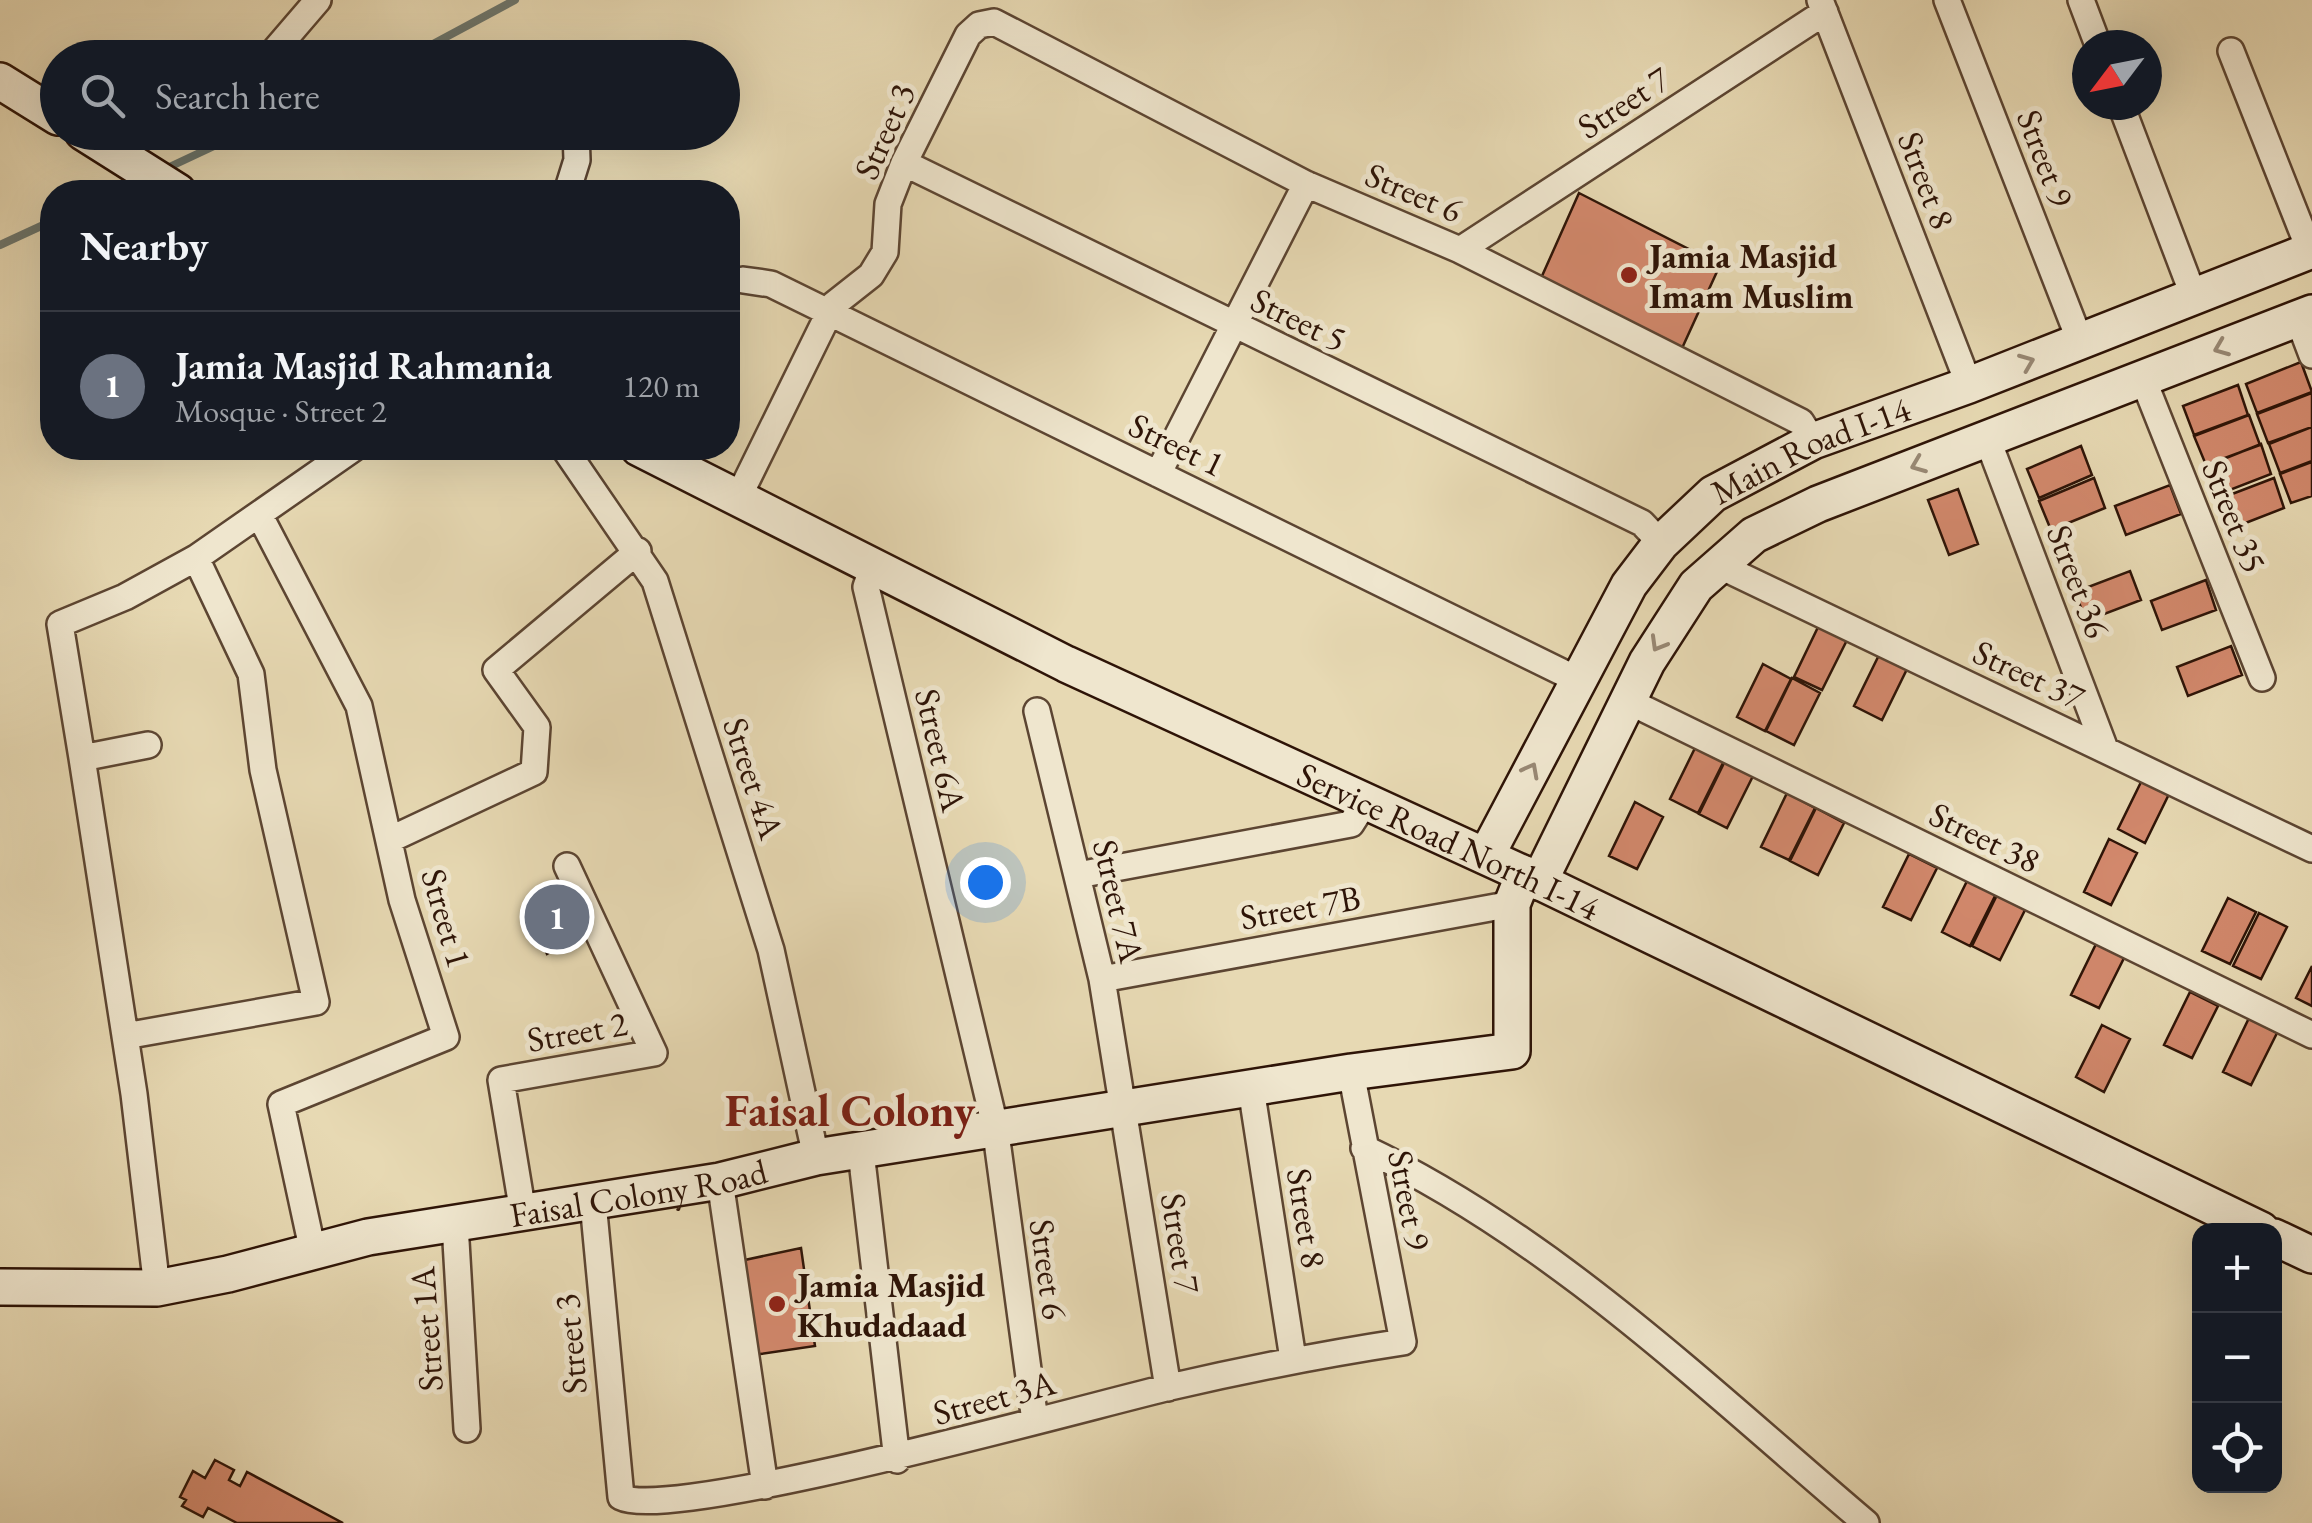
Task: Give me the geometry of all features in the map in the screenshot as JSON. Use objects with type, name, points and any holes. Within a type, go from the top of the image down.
[{"type":"main road","points":[[0,81],[40,105]]},
{"type":"main road","points":[[112,150],[159,180]]},
{"type":"main road","name":"Main Road I-14","points":[[1486,856],[1629,586],[1661,543],[1713,494],[1813,441],[1969,385],[2311,251]]},
{"type":"main road","name":"Main Road I-14","points":[[1525,887],[1662,634],[1716,564],[1770,527],[1987,438],[2305,316]]},
{"type":"main road","name":"Service Road North I-14","points":[[664,460],[1066,664],[1486,856],[1525,887],[2246,1223]]},
{"type":"main road","points":[[1552,730],[1599,755]]},
{"type":"main road","name":"Faisal Colony Road","points":[[0,1288],[157,1288],[368,1237],[720,1182],[816,1157],[994,1126],[1512,1051],[1525,887]]},
{"type":"main road","points":[[2282,1241],[2312,1255]]},
{"type":"street","points":[[284,40],[318,0]]},
{"type":"street","name":"Street 9","points":[[1947,0],[2080,341]]},
{"type":"street","points":[[2081,0],[2092,30]]},
{"type":"street","name":"Street 7","points":[[1460,250],[1822,6]]},
{"type":"street","name":"Street 8","points":[[1822,6],[1969,385]]},
{"type":"street","name":"Street 6","points":[[979,24],[994,22],[1306,184],[1460,250],[1802,422],[1813,441]]},
{"type":"street","name":"Street 3","points":[[738,498],[833,305],[871,274],[885,252],[888,204],[904,163],[968,35],[979,24]]},
{"type":"street","points":[[2232,51],[2311,251]]},
{"type":"street","points":[[2127,120],[2194,297]]},
{"type":"street","points":[[571,180],[577,150]]},
{"type":"street","name":"Street 5","points":[[904,163],[1235,328],[1642,523],[1661,543]]},
{"type":"street","points":[[1158,474],[1306,184]]},
{"type":"street","name":"Street 1","points":[[743,280],[771,284],[1578,680]]},
{"type":"street","points":[[2305,316],[2312,355]]},
{"type":"street","name":"Street 35","points":[[2143,380],[2262,678]]},
{"type":"street","name":"Street 36","points":[[1987,438],[2105,749]]},
{"type":"street","points":[[157,1288],[124,1036],[60,624],[125,598],[196,558],[337,460]]},
{"type":"street","name":"Street 4A","points":[[573,460],[638,551],[654,582],[771,950],[816,1157]]},
{"type":"street","name":"Street 1","points":[[260,516],[359,706],[402,900],[446,1037],[281,1104],[312,1252]]},
{"type":"street","points":[[389,840],[534,772],[537,727],[496,670],[638,551]]},
{"type":"street","points":[[124,1036],[316,1002],[262,770],[251,674],[196,558]]},
{"type":"street","name":"Street 37","points":[[1716,564],[2312,849]]},
{"type":"street","name":"Street 6A","points":[[873,566],[866,587],[994,1126]]},
{"type":"street","name":"Street 38","points":[[1628,702],[2312,1035]]},
{"type":"street","name":"Street 7A","points":[[1037,712],[1102,980],[1126,1109]]},
{"type":"street","points":[[82,758],[148,745]]},
{"type":"street","points":[[1078,874],[1352,824],[1365,802]]},
{"type":"street","name":"Street 2","points":[[522,1212],[501,1080],[654,1053],[567,866]]},
{"type":"street","name":"Street 7B","points":[[1102,980],[1525,887]]},
{"type":"street","name":"Street 9","points":[[1351,1072],[1402,1342]]},
{"type":"street","name":"Street 8","points":[[1251,1088],[1293,1359]]},
{"type":"street","name":"Street 7","points":[[1126,1109],[1168,1388]]},
{"type":"street","name":"Street 6","points":[[994,1126],[1035,1421]]},
{"type":"street","points":[[1364,1148],[1427,1180],[1516,1238],[1652,1341],[1866,1523]]},
{"type":"street","points":[[861,1152],[897,1460]]},
{"type":"street","points":[[720,1182],[765,1486]]},
{"type":"street","name":"Street 3","points":[[592,1202],[618,1479]]},
{"type":"street","name":"Street 1A","points":[[455,1224],[467,1429]]},
{"type":"street","name":"Street 3A","points":[[618,1479],[621,1497],[644,1505],[765,1486],[897,1460],[1035,1421],[1293,1359],[1402,1342]]},
{"type":"building","name":"Jamia Masjid Imam Muslim","points":[[1579,193],[1720,265],[1678,357],[1538,285]]},
{"type":"building","points":[[2301,362],[2312,392],[2257,413],[2246,384]]},
{"type":"building","points":[[2238,385],[2248,415],[2194,435],[2183,406]]},
{"type":"building","points":[[2312,393],[2312,427],[2268,443],[2257,414]]},
{"type":"building","points":[[2249,415],[2260,445],[2206,465],[2194,436]]},
{"type":"building","points":[[2312,427],[2312,461],[2280,473],[2269,444]]},
{"type":"building","points":[[2261,444],[2271,474],[2217,495],[2206,466]]},
{"type":"building","points":[[2081,446],[2092,475],[2039,498],[2027,469]]},
{"type":"building","points":[[2312,462],[2312,496],[2291,503],[2280,474]]},
{"type":"building","points":[[2094,478],[2105,508],[2051,530],[2039,501]]},
{"type":"building","points":[[2274,478],[2284,508],[2230,529],[2219,499]]},
{"type":"building","points":[[2170,485],[2181,514],[2126,535],[2115,506]]},
{"type":"building","points":[[1958,489],[1978,544],[1949,555],[1928,500]]},
{"type":"building","points":[[2130,571],[2141,600],[2086,621],[2075,592]]},
{"type":"building","points":[[2206,580],[2216,610],[2162,630],[2151,601]]},
{"type":"building","points":[[1820,623],[1848,638],[1822,690],[1794,677]]},
{"type":"building","points":[[2231,646],[2242,675],[2188,696],[2177,667]]},
{"type":"building","points":[[1880,653],[1908,667],[1882,720],[1854,706]]},
{"type":"building","points":[[1763,664],[1791,679],[1765,731],[1737,717]]},
{"type":"building","points":[[1792,678],[1820,693],[1794,745],[1766,731]]},
{"type":"building","points":[[1696,746],[1724,761],[1698,813],[1670,799]]},
{"type":"building","points":[[1725,761],[1753,776],[1727,828],[1699,814]]},
{"type":"building","points":[[2144,776],[2171,790],[2145,843],[2118,829]]},
{"type":"building","points":[[1787,793],[1815,808],[1789,860],[1761,847]]},
{"type":"building","points":[[1635,802],[1663,817],[1637,869],[1609,856]]},
{"type":"building","points":[[1816,808],[1844,823],[1818,875],[1790,861]]},
{"type":"building","points":[[2109,839],[2137,853],[2111,905],[2084,892]]},
{"type":"building","points":[[1909,854],[1937,868],[1911,920],[1883,907]]},
{"type":"building","points":[[1968,879],[1996,894],[1970,946],[1942,932]]},
{"type":"building","points":[[568,880],[589,929],[547,954],[525,905]]},
{"type":"building","points":[[1998,893],[2026,908],[2000,960],[1972,946]]},
{"type":"building","points":[[2228,898],[2256,912],[2230,964],[2202,951]]},
{"type":"building","points":[[2259,913],[2287,927],[2261,979],[2233,966]]},
{"type":"building","points":[[2097,942],[2125,956],[2099,1008],[2071,995]]},
{"type":"building","points":[[2312,966],[2312,1006],[2296,998]]},
{"type":"building","points":[[2190,992],[2218,1006],[2192,1058],[2164,1045]]},
{"type":"building","points":[[2249,1018],[2277,1033],[2251,1085],[2223,1072]]},
{"type":"building","points":[[2102,1025],[2130,1039],[2104,1092],[2076,1077]]},
{"type":"building","name":"Jamia Masjid Khudadaad","points":[[801,1248],[815,1346],[753,1355],[740,1261]]},
{"type":"building","points":[[215,1460],[234,1470],[229,1480],[240,1486],[247,1472],[343,1523],[237,1523],[208,1508],[203,1517],[182,1506],[186,1500],[180,1497],[193,1471],[205,1478]]},
{"type":"waterway","points":[[441,40],[515,0]]},
{"type":"waterway","points":[[163,170],[206,150]]},
{"type":"waterway","points":[[0,245],[40,227]]},
{"type":"place","name":"Jamia Masjid Imam Muslim","points":[[1629,275]]},
{"type":"place","name":"Jamia Masjid Rahmania","points":[[557,917]]},
{"type":"place","name":"Jamia Masjid Khudadaad","points":[[777,1304]]},
{"type":"district","name":"Faisal Colony","points":[[850,1110]]}]
